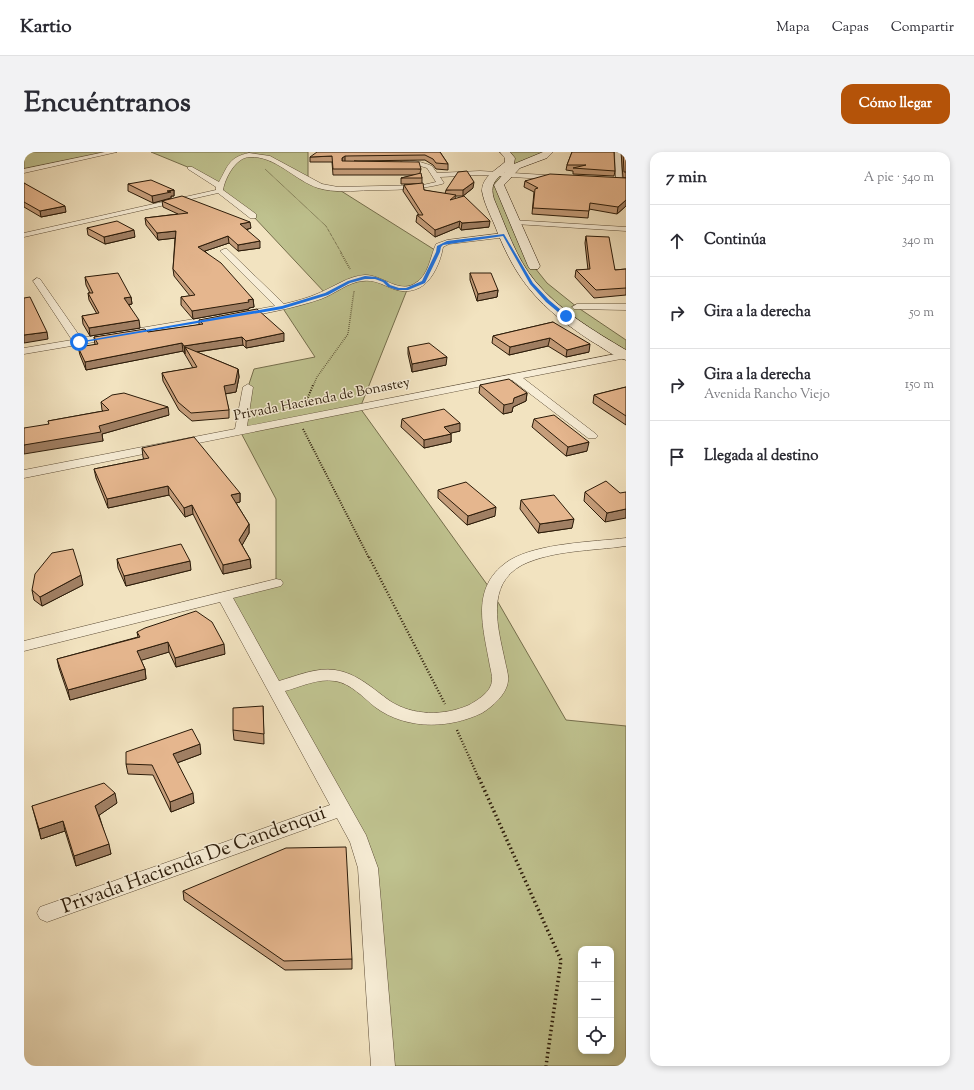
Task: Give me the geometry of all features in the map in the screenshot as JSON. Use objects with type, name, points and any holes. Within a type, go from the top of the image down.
[{"type":"street","points":[[24,172],[114,152]]},
{"type":"street","points":[[548,152],[543,156],[519,165],[488,183],[487,188],[506,240],[528,279],[547,301],[599,340],[625,355]]},
{"type":"street","points":[[618,153],[619,181]]},
{"type":"street","points":[[506,154],[526,159],[537,158]]},
{"type":"street","points":[[506,154],[511,160],[501,175],[499,185],[535,268],[541,275]]},
{"type":"street","points":[[24,235],[219,189],[234,161],[249,155],[268,157],[320,186],[338,189],[430,186],[440,183],[430,166],[426,164],[395,164]]},
{"type":"street","points":[[190,168],[253,216]]},
{"type":"street","points":[[435,175],[465,173],[567,178]]},
{"type":"street","points":[[497,216],[514,219],[626,229]]},
{"type":"street","points":[[24,351],[282,307],[326,294],[356,280],[365,278],[375,278],[384,281],[389,286],[398,290],[407,290],[424,282],[438,252],[439,246],[447,242],[506,240],[524,244]]},
{"type":"street","points":[[224,251],[282,307]]},
{"type":"street","points":[[38,281],[79,342]]},
{"type":"street","points":[[566,298],[595,319]]},
{"type":"street","points":[[577,307],[626,307]]},
{"type":"street","name":"Privada Hacienda de Bonastey","points":[[24,474],[516,378],[625,355]]},
{"type":"street","points":[[516,378],[592,436]]},
{"type":"street","name":"Privada Hacienda de Bonastey","points":[[240,431],[248,387]]},
{"type":"street","points":[[224,596],[276,688],[310,678],[333,675],[356,683],[390,709],[408,717],[428,719],[452,717],[476,709],[492,698],[500,682],[488,606],[491,590],[499,576],[517,563],[541,555],[626,542]]},
{"type":"street","points":[[24,646],[276,583]]},
{"type":"street","name":"Privada Hacienda De Candenqui","points":[[276,688],[359,841],[368,868],[383,1066]]},
{"type":"street","name":"Privada Hacienda De Candenqui","points":[[47,913],[341,809]]},
{"type":"path","points":[[249,155],[326,226],[356,280],[348,334],[317,377],[298,420],[452,717],[561,960],[546,1066]]},
{"type":"green space","points":[[24,152],[114,152],[24,171]]},
{"type":"green space","points":[[151,152],[308,152],[308,180],[338,189],[438,252],[424,282],[407,290],[360,408],[491,590],[566,720],[626,726],[626,1066],[383,1066],[368,868],[224,596],[276,583],[276,499],[240,431],[248,387],[254,369],[315,357],[282,307],[326,294],[253,216],[219,191],[220,186],[190,168]]},
{"type":"green space","points":[[505,152],[547,152],[525,162],[499,185],[535,268],[547,283],[577,307],[626,340],[626,356],[599,339],[531,284],[504,235],[488,183],[510,163]]},
{"type":"building","points":[[317,152],[440,152],[448,164],[436,163],[433,159],[425,155],[345,156],[342,158],[342,161],[419,162],[421,169],[333,169],[332,156],[310,157]]},
{"type":"building","points":[[572,152],[614,152],[615,171],[573,168],[586,165],[567,165]]},
{"type":"building","points":[[623,152],[626,152],[626,172],[624,172]]},
{"type":"building","points":[[467,171],[474,182],[463,190],[446,190],[458,172]]},
{"type":"building","points":[[421,173],[422,178],[401,178]]},
{"type":"building","points":[[550,174],[626,178],[626,200],[618,207],[590,203],[589,211],[533,208],[535,189],[538,188],[525,181]]},
{"type":"building","points":[[151,180],[174,190],[152,196],[128,184]]},
{"type":"building","points":[[24,183],[65,206],[40,211],[24,202]]},
{"type":"building","points":[[423,183],[424,190],[456,195],[450,200],[464,196],[490,221],[462,223],[460,221],[435,230],[417,215],[423,215],[404,185]]},
{"type":"building","points":[[182,196],[250,222],[240,224],[260,241],[238,245],[228,236],[198,247],[221,263],[253,299],[248,300],[249,302],[192,311],[181,297],[195,295],[173,269],[176,231],[157,233],[145,218],[188,213],[162,201]]},
{"type":"building","points":[[117,221],[134,230],[104,237],[87,228]]},
{"type":"building","points":[[586,236],[609,237],[615,270],[626,269],[626,288],[596,290],[576,270],[590,269]]},
{"type":"building","points":[[118,273],[131,297],[124,298],[139,320],[89,328],[82,316],[99,313],[88,293],[93,293],[85,277]]},
{"type":"building","points":[[470,273],[491,273],[498,290],[478,294]]},
{"type":"building","points":[[30,297],[47,332],[24,335],[24,298]]},
{"type":"building","points":[[257,309],[284,333],[246,341],[242,337],[184,346],[182,343],[85,362],[78,347],[98,344],[94,337],[145,329],[148,332],[203,324],[199,320]]},
{"type":"building","points":[[553,322],[590,344],[567,350],[550,338],[510,347],[493,336]]},
{"type":"building","points":[[429,343],[447,357],[412,364],[408,347]]},
{"type":"building","points":[[185,347],[238,369],[235,384],[224,386],[229,410],[191,413],[178,402],[162,373],[197,367]]},
{"type":"building","points":[[509,379],[527,393],[514,398],[513,403],[504,405],[480,385]]},
{"type":"building","points":[[626,387],[626,416],[594,395]]},
{"type":"building","points":[[124,393],[168,407],[99,426],[101,432],[24,445],[24,428],[49,424],[48,421],[109,410],[101,402],[112,395]]},
{"type":"building","points":[[444,409],[460,423],[444,427],[451,434],[424,440],[402,419]]},
{"type":"building","points":[[554,415],[589,442],[568,447],[534,419]]},
{"type":"building","points":[[194,437],[240,493],[231,495],[249,524],[239,540],[250,559],[223,565],[192,505],[184,508],[168,486],[107,499],[94,469],[149,458],[142,448]]},
{"type":"building","points":[[606,481],[620,493],[626,492],[626,509],[607,513],[585,492]]},
{"type":"building","points":[[466,482],[496,507],[468,516],[438,490]]},
{"type":"building","points":[[554,495],[574,519],[540,524],[521,500]]},
{"type":"building","points":[[181,544],[190,561],[124,576],[117,559]]},
{"type":"building","points":[[73,549],[81,575],[40,597],[32,590],[35,574],[52,553]]},
{"type":"building","points":[[196,611],[212,622],[224,644],[175,658],[168,642],[137,651],[145,669],[68,690],[57,659],[140,637],[137,632],[145,628]]},
{"type":"building","points":[[263,706],[264,734],[233,730],[233,708]]},
{"type":"building","points":[[192,729],[200,744],[173,754],[193,793],[170,802],[152,765],[126,764],[126,752]]},
{"type":"building","points":[[104,783],[115,793],[95,806],[109,844],[74,856],[63,821],[39,829],[32,806]]},
{"type":"building","points":[[346,847],[352,959],[284,961],[183,891],[286,848]]},
{"type":"route","points":[[79,342],[282,307],[307,301],[326,294],[349,282],[365,278],[375,278],[384,281],[389,286],[398,290],[407,290],[424,282],[438,252],[439,246],[442,244],[447,242],[504,235],[531,284],[547,301],[566,316]]}]
